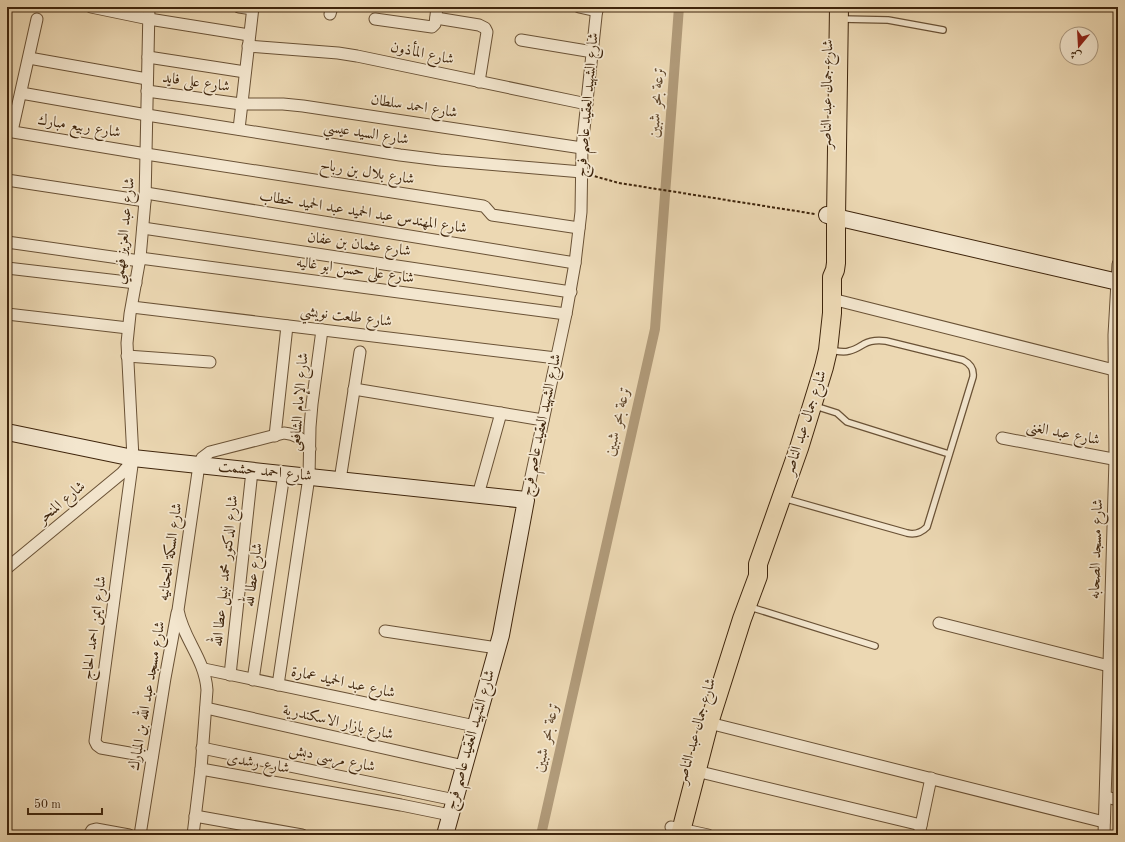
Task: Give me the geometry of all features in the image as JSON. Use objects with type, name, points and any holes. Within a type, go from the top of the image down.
[{"type":"main road","name":"شارع جمال عبد الناصر","points":[[675,832],[685,772],[718,662],[733,616],[749,576],[758,564],[782,498],[820,384],[828,350],[832,319],[832,277],[836,266],[831,217],[836,11]]},
{"type":"main road","name":"شارع جمال عبد الناصر","points":[[675,832],[696,772],[709,722],[758,576],[758,564]]},
{"type":"street","points":[[91,7],[149,20],[250,35]]},
{"type":"street","name":"شارع عبد العزيز فهمي","points":[[133,458],[127,356],[128,328],[140,259],[146,197],[149,7]]},
{"type":"street","points":[[238,129],[253,8],[239,7]]},
{"type":"street","points":[[579,7],[597,9]]},
{"type":"street","name":"شارع الشهيد العقيد عاصم فرج","points":[[445,835],[501,635],[526,500],[571,292],[581,212],[582,148],[597,9]]},
{"type":"street","points":[[375,19],[430,27],[434,25],[437,12],[485,28],[487,32],[479,82]]},
{"type":"street","points":[[10,131],[21,93],[37,19]]},
{"type":"street","points":[[521,40],[593,52]]},
{"type":"street","name":"شارع المأذون","points":[[248,46],[338,53],[357,56],[587,104]]},
{"type":"street","points":[[148,57],[245,72]]},
{"type":"street","points":[[29,58],[148,79]]},
{"type":"street","name":"شارع على فايد","points":[[147,91],[242,104]]},
{"type":"street","name":"شارع السيد عيسي","points":[[21,93],[147,115],[440,160],[582,172]]},
{"type":"street","name":"شارع احمد سلطان","points":[[242,104],[283,104],[303,106],[582,148]]},
{"type":"street","name":"شارع ربيع مبارك","points":[[10,131],[146,154]]},
{"type":"street","name":"شارع بلال بن رباح","points":[[146,154],[482,206],[485,207],[492,215],[579,228]]},
{"type":"street","name":"شارع المهندس عبد الحميد عبد الحميد خطاب","points":[[7,180],[146,197],[575,263]]},
{"type":"street","points":[[831,217],[1118,282]]},
{"type":"street","name":"شارع عثمان بن عفان","points":[[143,228],[571,292]]},
{"type":"street","name":"شارع على حسن ابو غاليه","points":[[7,242],[566,314]]},
{"type":"street","name":"شارع مسجد الصحابه","points":[[1104,835],[1113,698],[1112,674],[1116,499],[1116,318],[1118,264]]},
{"type":"street","points":[[7,268],[136,283]]},
{"type":"street","points":[[832,299],[1116,370]]},
{"type":"street","name":"شارع طلعت نويشي","points":[[132,307],[556,358]]},
{"type":"street","points":[[7,314],[128,328]]},
{"type":"street","points":[[275,436],[287,326]]},
{"type":"street","name":"شارع الإمام الشافعى","points":[[278,685],[309,477],[312,404],[322,330]]},
{"type":"street","points":[[340,480],[360,352]]},
{"type":"street","points":[[127,356],[210,362]]},
{"type":"street","points":[[354,389],[543,420]]},
{"type":"street","points":[[478,494],[501,413]]},
{"type":"street","name":"شارع احمد حشمت","points":[[7,432],[133,458],[526,500]]},
{"type":"street","points":[[199,465],[202,458],[210,452],[284,433],[296,435],[305,441],[310,449]]},
{"type":"street","name":"شارع عبد الغنى","points":[[1002,438],[1116,460]]},
{"type":"street","name":"شارع المنحر","points":[[7,568],[122,473],[133,458]]},
{"type":"street","name":"شارع ايمن احمد الحاج","points":[[133,458],[94,741],[101,748],[152,757]]},
{"type":"street","name":"شارع السكة التحتانيه","points":[[193,835],[201,769],[207,681],[204,670],[182,625],[178,610],[199,465]]},
{"type":"street","name":"شارع الدكتور محمد نبيل عطا الله","points":[[230,675],[252,470]]},
{"type":"street","name":"شارع عطا لله","points":[[254,680],[284,474]]},
{"type":"street","name":"شارع مسجد عبد الله بن المبارك","points":[[140,835],[178,610]]},
{"type":"street","points":[[939,623],[1112,674]]},
{"type":"street","points":[[385,631],[497,648]]},
{"type":"street","name":"شارع عبد الحميد عمارة","points":[[204,670],[475,726]]},
{"type":"street","name":"شارع بازار الاسكندرية","points":[[206,708],[464,766]]},
{"type":"street","points":[[709,722],[1104,822]]},
{"type":"street","name":"شارع مرسى دبش","points":[[202,748],[455,800]]},
{"type":"street","name":"شارع رشدى","points":[[201,769],[401,805],[450,816]]},
{"type":"street","points":[[696,772],[920,830],[931,778]]},
{"type":"street","points":[[1106,797],[1118,800]]},
{"type":"street","points":[[195,816],[302,835]]},
{"type":"street","points":[[89,835],[92,830],[96,829],[129,835]]},
{"type":"street","points":[[675,832],[708,835]]},
{"type":"lane","points":[[836,11],[943,30]]},
{"type":"lane","points":[[782,498],[907,533],[918,534],[923,531],[927,527],[973,377],[972,367],[963,360],[880,340],[870,342],[849,352],[828,350]]},
{"type":"lane","points":[[812,406],[836,413],[847,422],[949,454]]},
{"type":"lane","points":[[747,606],[875,646]]},
{"type":"path","points":[[582,172],[619,183],[831,217]]},
{"type":"waterway","name":"ترعة بحر شبين","points":[[541,835],[655,329],[679,7]]}]
